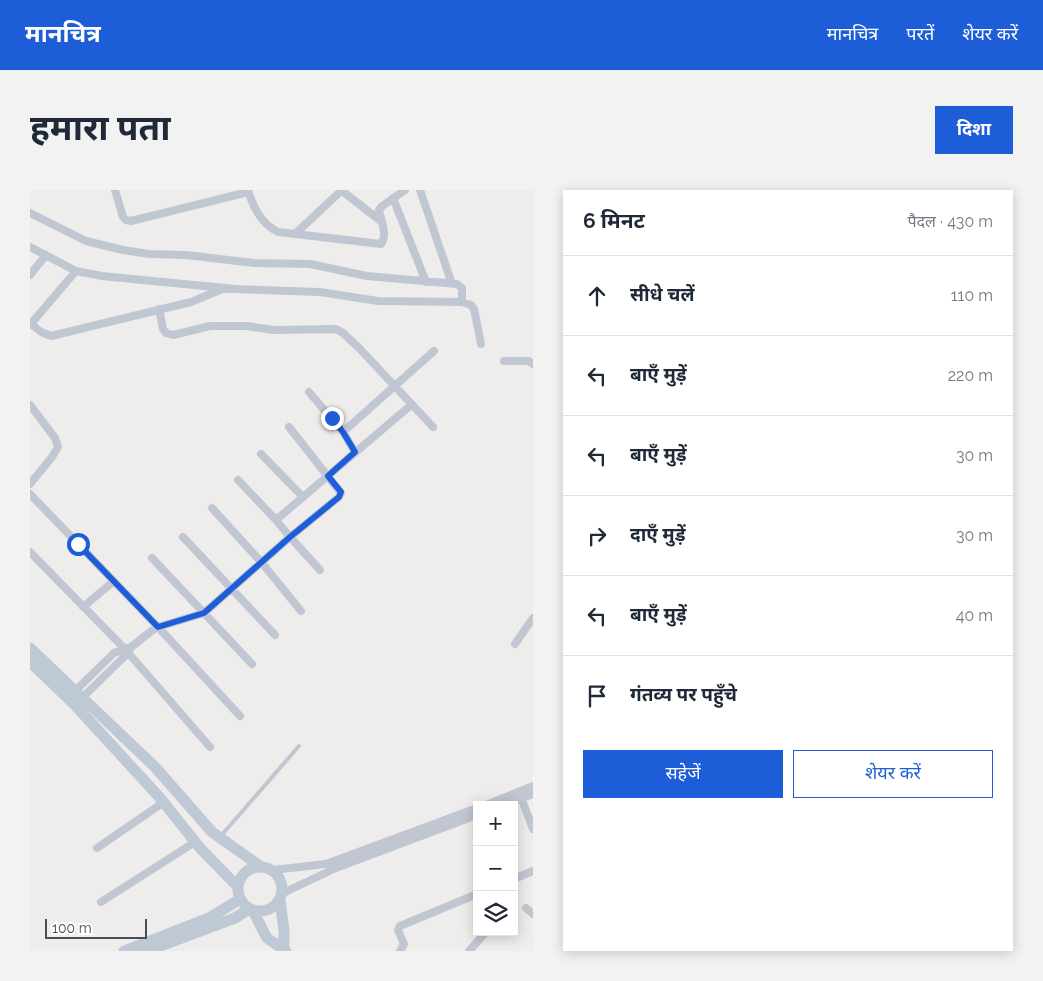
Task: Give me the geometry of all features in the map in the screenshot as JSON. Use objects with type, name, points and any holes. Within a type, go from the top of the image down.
[{"type":"street","points":[[115,190],[123,217],[126,220],[131,221],[248,191],[253,208],[268,227],[278,232],[381,244],[384,241],[384,236],[379,210],[405,190]]},
{"type":"street","points":[[296,233],[341,190],[382,222]]},
{"type":"street","points":[[420,190],[452,284]]},
{"type":"street","points":[[393,198],[426,282]]},
{"type":"street","points":[[30,213],[86,241],[123,250],[148,254],[186,255],[254,263],[310,264],[366,276],[460,285],[462,288],[462,302]]},
{"type":"street","points":[[30,247],[76,270],[102,276],[227,288],[320,292],[378,301],[462,302],[471,305],[474,309],[480,344]]},
{"type":"street","points":[[30,275],[46,256]]},
{"type":"street","points":[[76,270],[31,325],[41,332],[51,336],[191,302],[227,288]]},
{"type":"street","points":[[159,310],[163,329],[173,336],[210,326],[247,326],[273,330],[336,329],[360,349],[433,427]]},
{"type":"street","points":[[343,432],[434,351]]},
{"type":"street","points":[[504,361],[529,361],[533,364]]},
{"type":"street","points":[[309,392],[343,432],[355,452]]},
{"type":"street","points":[[30,405],[58,442],[58,447],[52,457],[30,484]]},
{"type":"street","points":[[276,520],[411,405]]},
{"type":"street","points":[[79,694],[114,654],[128,650],[158,627],[204,613],[290,537],[339,497],[341,492],[339,489],[289,427]]},
{"type":"street","points":[[262,454],[302,496]]},
{"type":"street","points":[[238,480],[320,570]]},
{"type":"street","points":[[30,494],[158,627],[240,716]]},
{"type":"street","points":[[212,508],[262,563],[301,611]]},
{"type":"street","points":[[183,537],[275,635]]},
{"type":"street","points":[[30,552],[128,650],[210,747]]},
{"type":"street","points":[[152,558],[252,664]]},
{"type":"street","points":[[83,607],[114,581]]},
{"type":"street","points":[[515,644],[533,618]]},
{"type":"street","points":[[30,648],[155,767],[212,832],[260,866],[273,870],[326,864],[473,809]]},
{"type":"street","points":[[30,662],[74,704],[164,802],[195,842],[238,887]]},
{"type":"street","points":[[510,801],[533,786]]},
{"type":"street","points":[[500,801],[520,795],[533,794]]},
{"type":"street","points":[[520,795],[533,829]]},
{"type":"street","points":[[97,848],[164,802]]},
{"type":"street","points":[[147,951],[235,918],[251,910],[260,912],[268,910],[275,907],[281,897],[336,868],[473,817]]},
{"type":"street","points":[[100,902],[195,842]]},
{"type":"street","points":[[260,866],[245,872],[240,879],[238,887],[240,899],[251,910],[267,938],[285,950]]},
{"type":"street","points":[[273,870],[281,880],[285,950]]},
{"type":"street","points":[[518,878],[533,872]]},
{"type":"street","points":[[400,951],[404,944],[398,930],[400,926],[473,896]]},
{"type":"street","points":[[124,951],[211,917],[240,899]]},
{"type":"street","points":[[468,951],[482,936]]},
{"type":"lane","points":[[219,837],[299,746]]},
{"type":"route","points":[[78,544],[158,627],[204,613],[290,537],[339,497],[341,492],[328,476],[355,452],[332,418]]}]
